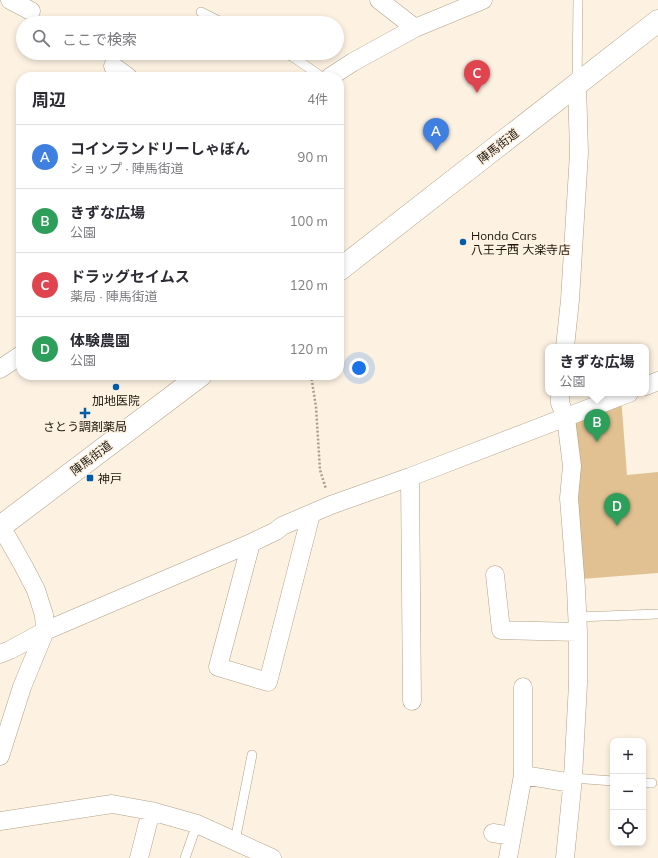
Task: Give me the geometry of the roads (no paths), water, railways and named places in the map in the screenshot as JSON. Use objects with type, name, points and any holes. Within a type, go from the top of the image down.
[{"type":"main road","name":"陣馬街道","points":[[344,266],[658,21]]},
{"type":"main road","name":"陣馬街道","points":[[0,526],[195,380]]},
{"type":"street","points":[[10,0],[31,10]]},
{"type":"street","points":[[379,0],[415,28]]},
{"type":"street","points":[[338,72],[452,5],[483,0]]},
{"type":"street","points":[[114,66],[122,72]]},
{"type":"street","points":[[564,344],[570,300],[579,153],[577,84]]},
{"type":"street","points":[[0,369],[16,358]]},
{"type":"street","points":[[560,396],[560,403],[566,418],[572,466],[569,498],[578,624],[578,683],[572,780],[565,858]]},
{"type":"street","points":[[0,654],[45,631],[251,543],[276,531],[282,526],[331,505],[410,477],[621,396]]},
{"type":"street","points":[[410,477],[412,701]]},
{"type":"street","points":[[251,543],[218,668],[268,682],[311,514]]},
{"type":"street","points":[[0,526],[36,590],[44,616],[45,631],[22,687],[0,756]]},
{"type":"street","points":[[495,575],[501,630],[578,624]]},
{"type":"street","points":[[508,858],[523,775],[523,688]]},
{"type":"street","points":[[523,775],[572,780]]},
{"type":"street","points":[[0,822],[112,804],[151,811],[197,824],[272,858]]},
{"type":"street","points":[[139,858],[151,811]]},
{"type":"street","points":[[493,833],[512,836]]},
{"type":"lane","points":[[577,84],[578,0]]},
{"type":"lane","points":[[201,12],[209,16]]},
{"type":"lane","points":[[297,60],[315,72]]},
{"type":"lane","points":[[578,624],[658,614]]},
{"type":"lane","points":[[235,842],[252,755]]},
{"type":"lane","points":[[572,780],[610,781]]},
{"type":"lane","points":[[186,858],[197,824]]},
{"type":"place","name":"ドラッグセイムス","points":[[477,93]]},
{"type":"place","name":"コインランドリーしゃぼん","points":[[436,151]]},
{"type":"place","name":"Honda Cars 八王子西 大楽寺店","points":[[463,242]]},
{"type":"place","name":"加地医院","points":[[116,387]]},
{"type":"place","name":"さとう調剤薬局","points":[[85,413]]},
{"type":"place","name":"きずな広場","points":[[597,442]]},
{"type":"place","name":"神戸","points":[[90,478]]},
{"type":"place","name":"体験農園","points":[[617,526]]}]
